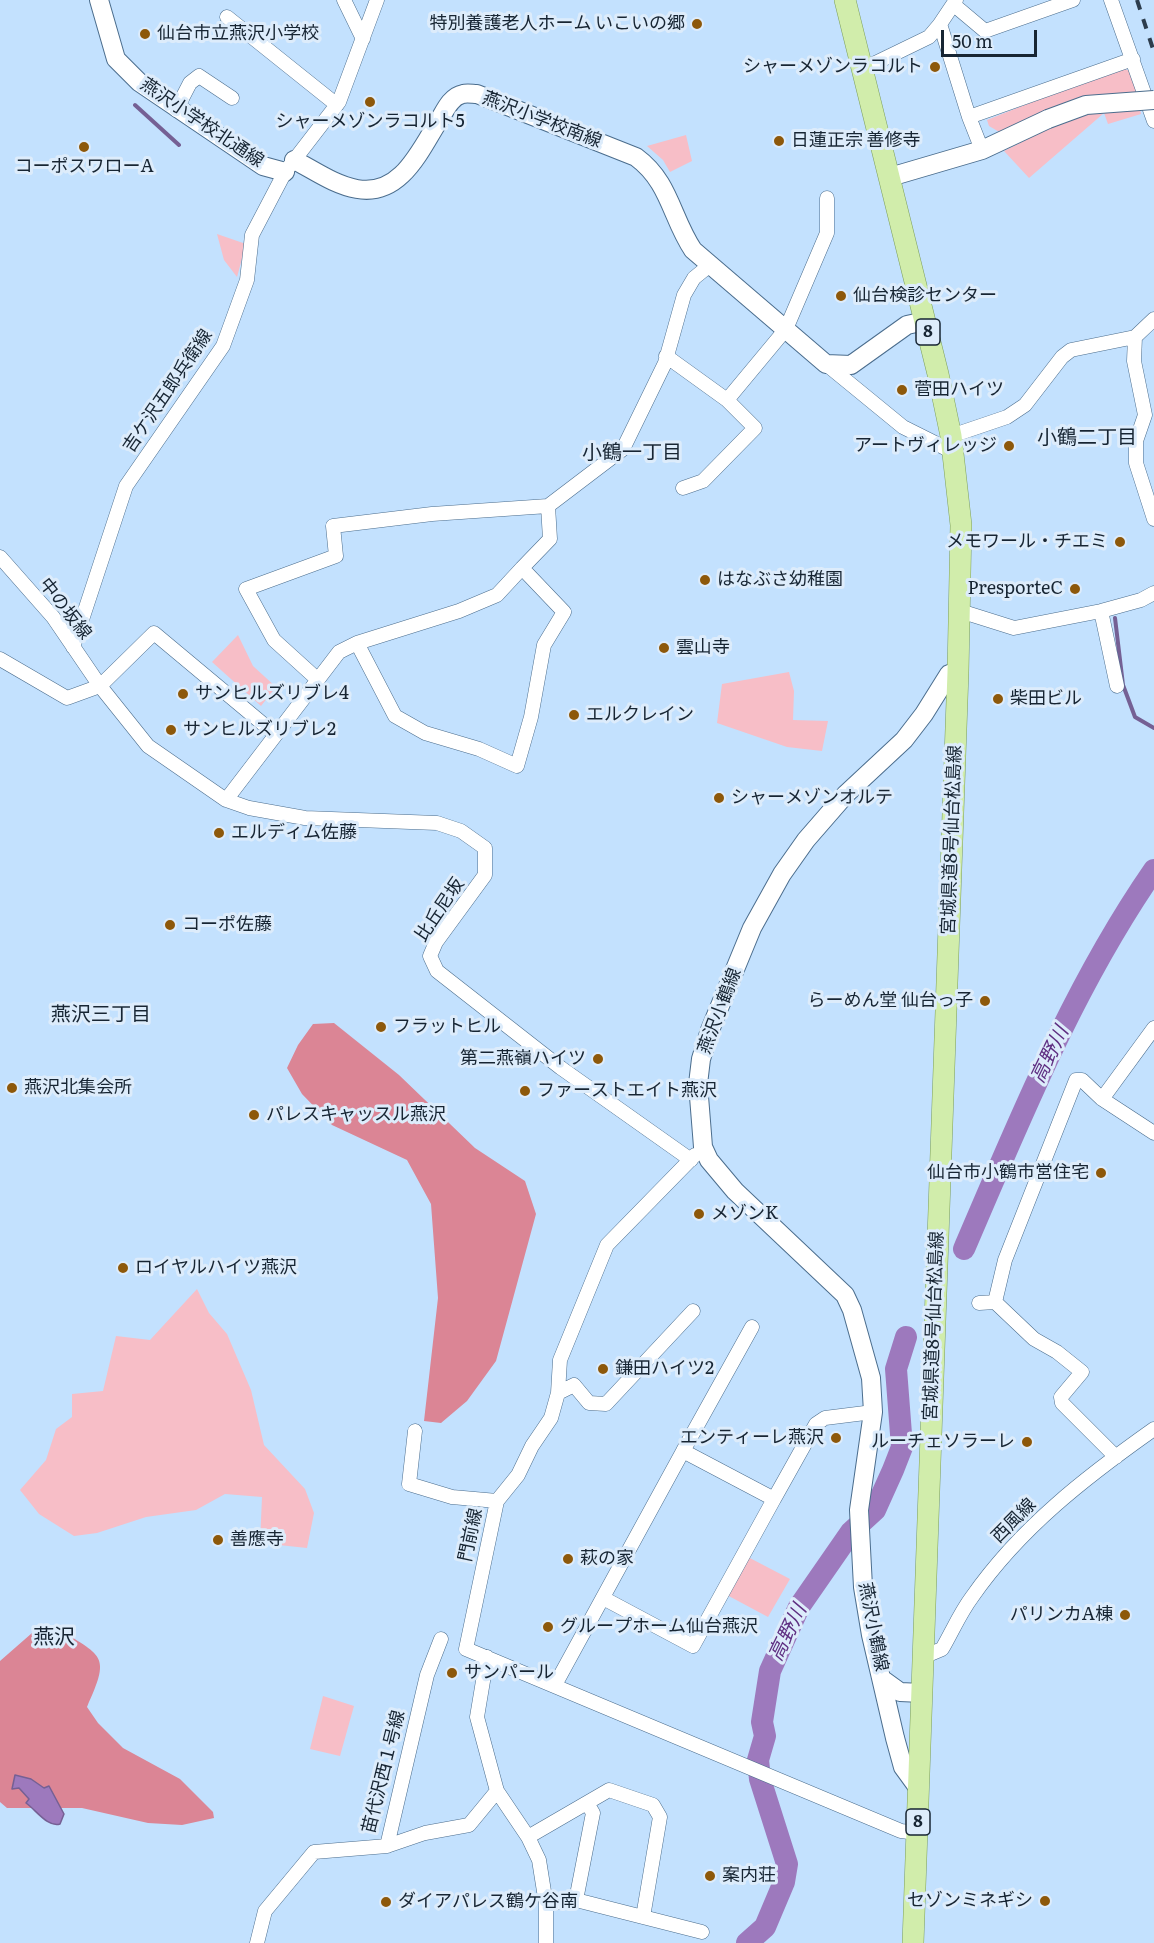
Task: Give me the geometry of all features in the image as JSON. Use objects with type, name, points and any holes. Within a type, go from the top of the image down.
[{"type":"main road","name":"宮城県道8号仙台松島線","points":[[845,0],[925,321],[952,444],[961,525],[958,672],[913,1943]]},
{"type":"street","name":"燕沢小学校北通線","points":[[99,0],[116,59],[139,82],[176,110],[262,166],[290,166]]},
{"type":"street","points":[[344,0],[363,39]]},
{"type":"street","name":"吉ケ沢五郎兵衛線","points":[[73,647],[126,486],[223,346],[247,280],[252,236],[290,166],[337,105],[377,0]]},
{"type":"street","points":[[862,69],[929,36],[955,3],[985,31],[1044,5],[1073,0]]},
{"type":"street","points":[[1110,0],[1154,121]]},
{"type":"street","points":[[227,17],[337,105]]},
{"type":"street","points":[[940,24],[969,117],[982,150]]},
{"type":"street","points":[[969,117],[1133,59]]},
{"type":"street","points":[[176,110],[190,83],[200,76],[232,98]]},
{"type":"street","name":"燕沢小学校南線","points":[[290,166],[356,189],[375,190],[389,185],[406,171],[450,102],[462,94],[477,93],[636,157],[648,166],[662,183],[685,237],[693,250],[826,363]]},
{"type":"street","points":[[890,177],[982,150],[1048,119],[1086,105],[1154,100]]},
{"type":"street","points":[[728,400],[786,329],[827,233],[827,198]]},
{"type":"street","points":[[317,679],[274,640],[246,589],[336,556],[333,526],[432,514],[548,506],[623,449],[666,356],[684,295],[694,278],[710,265]]},
{"type":"street","points":[[826,363],[903,428],[952,444],[1007,417],[1025,405],[1062,357],[1071,350],[1135,337],[1154,319]]},
{"type":"street","points":[[826,363],[851,365],[907,325],[925,321]]},
{"type":"street","points":[[1135,337],[1134,362],[1144,416],[1136,441],[1136,463],[1154,519]]},
{"type":"street","points":[[666,356],[728,400],[755,428],[703,481],[683,488]]},
{"type":"street","points":[[226,800],[339,652],[357,643],[459,611],[497,595],[550,539],[548,506]]},
{"type":"street","name":"中の坂線","points":[[0,557],[53,617],[100,686]]},
{"type":"street","points":[[357,643],[395,716],[425,733],[478,749],[517,766],[531,717],[544,645],[564,612],[522,568]]},
{"type":"street","points":[[960,611],[1014,628],[1101,611],[1141,600],[1154,593]]},
{"type":"street","points":[[1101,611],[1117,686]]},
{"type":"street","points":[[0,659],[68,698],[100,686],[154,633],[275,734]]},
{"type":"street","name":"燕沢小鶴線","points":[[922,1697],[900,1692],[882,1678],[863,1587],[859,1510],[873,1412],[871,1378],[852,1310],[844,1295],[735,1191],[714,1166],[697,1154],[698,1084],[701,1059],[710,1030],[752,927],[782,874],[806,840],[846,794],[904,740],[924,714],[949,674],[958,672]]},
{"type":"street","name":"比丘尼坂","points":[[100,686],[148,746],[226,800],[305,818],[437,823],[461,831],[485,848],[486,875],[436,942],[430,957],[437,971],[561,1068],[697,1154]]},
{"type":"street","points":[[1102,1099],[1154,1028]]},
{"type":"street","points":[[995,1302],[1005,1260],[1076,1080],[1082,1080],[1102,1099],[1154,1133]]},
{"type":"street","name":"門前線","points":[[697,1154],[607,1245],[561,1360],[558,1393],[551,1418],[532,1446],[518,1475],[497,1501],[466,1649],[901,1831],[917,1833]]},
{"type":"street","points":[[979,1303],[995,1302],[1034,1339],[1057,1352],[1082,1372],[1061,1397],[1062,1402],[1116,1457]]},
{"type":"street","points":[[558,1393],[574,1385],[589,1403],[606,1404],[693,1311]]},
{"type":"street","points":[[555,1685],[752,1327]]},
{"type":"street","points":[[603,1598],[693,1646],[816,1424],[825,1418],[873,1412]]},
{"type":"street","name":"西風線","points":[[923,1657],[942,1650],[971,1598],[1012,1546],[1073,1489],[1154,1429]]},
{"type":"street","points":[[415,1431],[409,1484],[452,1497],[497,1501]]},
{"type":"street","points":[[683,1451],[774,1499]]},
{"type":"street","name":"苗代沢西１号線","points":[[257,1943],[265,1911],[314,1852],[387,1846],[427,1675],[441,1639]]},
{"type":"street","points":[[487,1657],[477,1718],[497,1791],[528,1837],[539,1860],[546,1904],[546,1943]]},
{"type":"street","points":[[882,1678],[903,1767],[919,1788]]},
{"type":"street","points":[[528,1837],[609,1790],[653,1805],[660,1817],[643,1917]]},
{"type":"street","points":[[387,1846],[425,1833],[469,1825],[497,1791]]},
{"type":"street","points":[[576,1900],[593,1813],[587,1803]]},
{"type":"street","points":[[546,1904],[576,1900],[702,1932]]},
{"type":"shaded area","points":[[1125,69],[1132,72],[1141,114],[1108,124],[1104,113],[1029,178],[1004,151],[1053,126],[1001,133],[989,126],[987,120],[1082,82]]},
{"type":"shaded area","points":[[686,135],[692,161],[670,172],[663,160],[647,146]]},
{"type":"shaded area","points":[[217,234],[246,244],[237,277],[224,260]]},
{"type":"shaded area","points":[[238,635],[253,666],[276,687],[261,706],[212,662]]},
{"type":"shaded area","points":[[789,672],[794,691],[793,720],[828,721],[822,751],[787,747],[717,723],[722,684]]},
{"type":"shaded area","points":[[334,1023],[399,1075],[475,1148],[525,1181],[536,1214],[496,1361],[467,1401],[441,1423],[424,1421],[438,1298],[431,1204],[407,1160],[332,1125],[302,1094],[287,1068],[298,1045],[313,1024]]},
{"type":"shaded area","points":[[197,1289],[209,1313],[227,1334],[251,1390],[264,1445],[305,1489],[314,1513],[307,1548],[260,1543],[262,1497],[225,1494],[196,1510],[146,1517],[97,1533],[74,1536],[39,1514],[20,1490],[46,1460],[56,1429],[72,1417],[72,1394],[103,1391],[116,1336],[150,1340]]},
{"type":"shaded area","points":[[746,1556],[790,1579],[768,1617],[725,1594]]},
{"type":"shaded area","points":[[60,1630],[86,1646],[99,1660],[99,1677],[87,1707],[98,1723],[123,1748],[180,1779],[213,1812],[214,1818],[182,1825],[148,1823],[82,1808],[7,1808],[0,1802],[0,1661],[32,1633]]},
{"type":"shaded area","points":[[323,1696],[354,1706],[340,1756],[310,1749]]},
{"type":"shaded area","points":[[15,1775],[31,1779],[44,1788],[49,1786],[64,1814],[60,1824],[56,1825],[47,1821],[26,1803],[29,1799],[19,1788],[12,1789]]},
{"type":"waterway","points":[[135,105],[179,145]]},
{"type":"waterway","points":[[1115,618],[1123,685],[1135,717],[1154,728]]},
{"type":"waterway","name":"高野川","points":[[964,1249],[1027,1103],[1073,1007],[1098,960],[1154,870]]},
{"type":"waterway","name":"高野川","points":[[747,1943],[765,1927],[784,1882],[787,1864],[760,1779],[758,1760],[765,1736],[762,1722],[770,1671],[799,1607],[851,1532],[875,1510],[893,1470],[902,1447],[896,1369],[906,1337]]},
{"type":"railway","points":[[1137,0],[1154,52]]},
{"type":"place","name":"特別養護老人ホーム いこいの郷","points":[[697,24]]},
{"type":"place","name":"仙台市立燕沢小学校","points":[[145,34]]},
{"type":"place","name":"シャーメゾンラコルト","points":[[935,67]]},
{"type":"place","name":"シャーメゾンラコルト5","points":[[370,102]]},
{"type":"place","name":"日蓮正宗 善修寺","points":[[779,141]]},
{"type":"place","name":"コーポスワローA","points":[[84,147]]},
{"type":"place","name":"仙台検診センター","points":[[841,296]]},
{"type":"place","name":"菅田ハイツ","points":[[902,390]]},
{"type":"place","name":"アートヴィレッジ","points":[[1009,446]]},
{"type":"place","name":"メモワール・チエミ","points":[[1120,542]]},
{"type":"place","name":"はなぶさ幼稚園","points":[[705,580]]},
{"type":"place","name":"PresporteC","points":[[1075,589]]},
{"type":"place","name":"雲山寺","points":[[664,648]]},
{"type":"place","name":"サンヒルズリブレ4","points":[[183,694]]},
{"type":"place","name":"柴田ビル","points":[[998,699]]},
{"type":"place","name":"エルクレイン","points":[[574,715]]},
{"type":"place","name":"サンヒルズリブレ2","points":[[171,730]]},
{"type":"place","name":"シャーメゾンオルテ","points":[[719,798]]},
{"type":"place","name":"エルディム佐藤","points":[[219,833]]},
{"type":"place","name":"コーポ佐藤","points":[[170,925]]},
{"type":"place","name":"らーめん堂 仙台っ子","points":[[985,1001]]},
{"type":"place","name":"フラットヒル","points":[[381,1027]]},
{"type":"place","name":"第二燕嶺ハイツ","points":[[598,1059]]},
{"type":"place","name":"燕沢北集会所","points":[[12,1088]]},
{"type":"place","name":"ファーストエイト燕沢","points":[[525,1091]]},
{"type":"place","name":"パレスキャッスル燕沢","points":[[254,1115]]},
{"type":"place","name":"仙台市小鶴市営住宅","points":[[1101,1173]]},
{"type":"place","name":"メゾンK","points":[[699,1214]]},
{"type":"place","name":"ロイヤルハイツ燕沢","points":[[123,1268]]},
{"type":"place","name":"鎌田ハイツ2","points":[[603,1369]]},
{"type":"place","name":"エンティーレ燕沢","points":[[836,1438]]},
{"type":"place","name":"ルーチェソラーレ","points":[[1027,1442]]},
{"type":"place","name":"善應寺","points":[[218,1540]]},
{"type":"place","name":"萩の家","points":[[568,1559]]},
{"type":"place","name":"パリンカA棟","points":[[1125,1615]]},
{"type":"place","name":"グループホーム仙台燕沢","points":[[548,1627]]},
{"type":"place","name":"サンパール","points":[[452,1673]]},
{"type":"place","name":"案内荘","points":[[710,1876]]},
{"type":"place","name":"セゾンミネギシ","points":[[1045,1901]]},
{"type":"place","name":"ダイアパレス鶴ケ谷南","points":[[386,1902]]},
{"type":"district","name":"小鶴二丁目","points":[[1087,438]]},
{"type":"district","name":"小鶴一丁目","points":[[632,453]]},
{"type":"district","name":"燕沢三丁目","points":[[101,1015]]},
{"type":"district","name":"燕沢","points":[[54,1638]]}]
